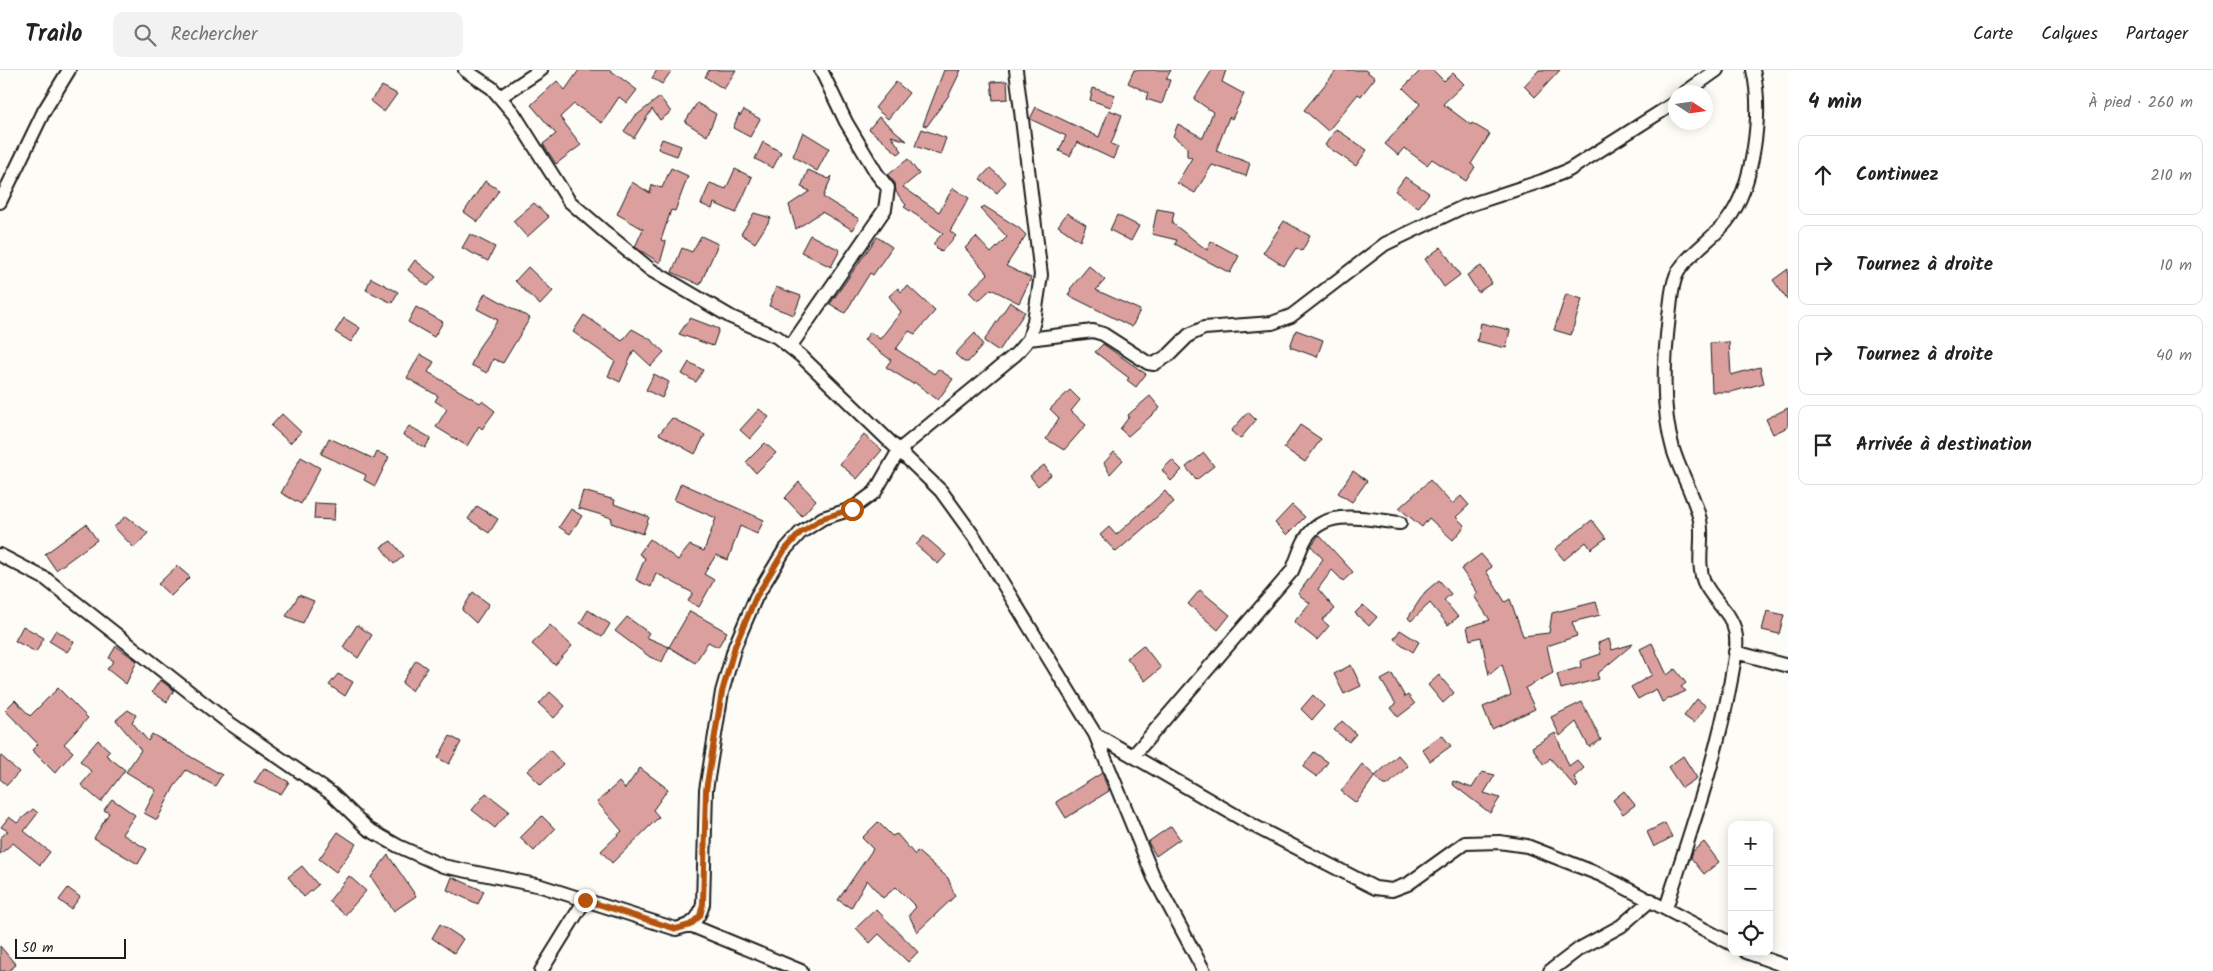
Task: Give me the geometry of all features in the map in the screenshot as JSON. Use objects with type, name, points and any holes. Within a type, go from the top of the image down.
[{"type":"street","points":[[0,202],[44,111],[69,70]]},
{"type":"street","points":[[465,70],[492,88],[514,114],[569,201],[651,270],[731,318],[777,337],[790,347],[941,491],[975,538],[1095,734],[1154,878],[1204,971]]},
{"type":"street","points":[[500,97],[540,70]]},
{"type":"street","points":[[790,347],[885,209],[888,198],[888,188],[877,174],[846,122],[821,70]]},
{"type":"street","points":[[0,555],[46,579],[225,720],[332,794],[368,829],[398,846],[443,866],[541,886],[676,929],[690,925],[700,916],[703,904],[706,790],[722,692],[735,646],[756,597],[784,551],[800,533],[823,518],[852,509],[875,492],[899,450],[1016,354],[1029,339],[1034,321],[1041,275],[1016,70]]},
{"type":"street","points":[[1696,85],[1717,70]]},
{"type":"street","points":[[1666,908],[1697,814],[1726,703],[1735,652],[1735,632],[1729,617],[1704,583],[1700,556],[1703,534],[1688,482],[1673,451],[1668,426],[1665,376],[1667,329],[1676,275],[1682,266],[1726,222],[1737,205],[1750,170],[1756,112],[1753,70]]},
{"type":"street","points":[[1029,339],[1093,331],[1103,334],[1148,363],[1154,364],[1170,355],[1188,335],[1204,328],[1272,323],[1291,316],[1385,244],[1463,207],[1569,170],[1668,107]]},
{"type":"street","points":[[1133,756],[1292,570],[1311,532],[1324,524],[1348,516],[1400,523]]},
{"type":"street","points":[[1735,652],[1788,666]]},
{"type":"street","points":[[1095,734],[1254,826],[1375,888],[1392,890],[1408,884],[1465,843],[1499,842],[1527,846],[1602,875],[1728,942]]},
{"type":"street","points":[[541,971],[585,900]]},
{"type":"street","points":[[1550,971],[1579,949],[1621,926],[1651,900]]},
{"type":"street","points":[[690,925],[801,971]]},
{"type":"street","points":[[1757,956],[1788,967]]},
{"type":"building","points":[[579,70],[610,70],[637,90],[627,103],[619,97],[602,123],[574,104],[560,117],[581,145],[556,164],[543,144],[556,134],[531,105],[557,81],[565,90]]},
{"type":"building","points":[[657,70],[672,70],[662,84],[652,78]]},
{"type":"building","points":[[709,70],[736,70],[724,89],[705,77]]},
{"type":"building","points":[[944,70],[961,70],[949,95],[927,126],[923,125]]},
{"type":"building","points":[[1134,70],[1171,70],[1166,79],[1170,80],[1162,104],[1146,99],[1148,93],[1128,83]]},
{"type":"building","points":[[1212,70],[1226,70],[1222,82],[1244,94],[1232,119],[1229,117],[1216,151],[1250,163],[1246,176],[1212,165],[1195,193],[1177,183],[1192,158],[1187,156],[1187,147],[1173,136],[1178,124],[1203,138],[1213,112],[1194,99]]},
{"type":"building","points":[[1337,70],[1365,70],[1375,78],[1361,96],[1358,94],[1328,131],[1304,110]]},
{"type":"building","points":[[1421,70],[1433,70],[1444,81],[1453,73],[1464,84],[1443,104],[1471,125],[1472,123],[1490,134],[1471,164],[1475,167],[1466,181],[1432,159],[1427,165],[1404,148],[1398,155],[1385,144],[1420,104],[1403,88]]},
{"type":"building","points":[[1539,70],[1560,70],[1535,97],[1524,86]]},
{"type":"building","points":[[1007,81],[1008,99],[993,100],[991,82]]},
{"type":"building","points":[[896,82],[909,93],[888,119],[875,108]]},
{"type":"building","points":[[382,86],[397,94],[384,112],[370,101]]},
{"type":"building","points":[[1093,88],[1115,95],[1111,107],[1090,100]]},
{"type":"building","points":[[660,97],[671,112],[660,120],[652,109],[634,138],[624,131],[633,118]]},
{"type":"building","points":[[697,103],[716,114],[707,136],[685,122]]},
{"type":"building","points":[[1036,107],[1099,137],[1109,110],[1122,115],[1111,144],[1118,147],[1113,159],[1077,142],[1070,156],[1059,151],[1066,136],[1030,119]]},
{"type":"building","points":[[744,110],[760,119],[750,137],[733,128],[739,114],[740,116]]},
{"type":"building","points":[[879,117],[907,141],[891,136],[902,151],[898,154],[869,129]]},
{"type":"building","points":[[922,129],[946,138],[940,155],[915,146]]},
{"type":"building","points":[[1336,129],[1367,150],[1356,166],[1325,145]]},
{"type":"building","points":[[803,132],[829,148],[817,171],[793,156]]},
{"type":"building","points":[[662,139],[681,146],[677,156],[658,149]]},
{"type":"building","points":[[763,142],[781,152],[773,168],[755,159]]},
{"type":"building","points":[[908,159],[919,174],[903,187],[939,212],[953,188],[969,198],[950,231],[956,236],[941,252],[933,244],[943,233],[904,207],[906,205],[896,192],[895,183],[888,175]]},
{"type":"building","points":[[671,168],[688,176],[675,211],[671,210],[661,240],[666,242],[660,263],[635,247],[643,229],[617,214],[632,182],[650,193],[652,185],[662,188]]},
{"type":"building","points":[[990,168],[1006,182],[997,193],[980,179]]},
{"type":"building","points":[[735,169],[752,177],[736,213],[714,203],[712,209],[701,204],[710,183],[726,189]]},
{"type":"building","points":[[808,170],[829,179],[832,176],[823,197],[859,219],[853,230],[822,212],[796,229],[789,205],[810,191],[801,187]]},
{"type":"building","points":[[1405,177],[1429,193],[1418,208],[1395,191]]},
{"type":"building","points":[[485,181],[499,190],[478,222],[464,212]]},
{"type":"building","points":[[534,203],[549,217],[527,237],[513,221]]},
{"type":"building","points":[[984,206],[1019,228],[1026,235],[1006,266],[1031,278],[1019,303],[991,289],[978,301],[969,292],[988,274],[965,248],[976,237],[991,253],[1007,237],[981,209]]},
{"type":"building","points":[[1157,209],[1174,212],[1172,223],[1207,250],[1211,241],[1239,256],[1230,273],[1175,244],[1177,240],[1152,234]]},
{"type":"building","points":[[754,213],[771,218],[755,243],[741,234]]},
{"type":"building","points":[[1067,213],[1086,225],[1080,241],[1058,226]]},
{"type":"building","points":[[1117,215],[1139,226],[1131,241],[1110,230]]},
{"type":"building","points":[[1284,221],[1310,236],[1302,251],[1296,248],[1284,266],[1263,253]]},
{"type":"building","points":[[470,234],[495,247],[488,261],[462,248]]},
{"type":"building","points":[[810,235],[840,250],[831,267],[801,252]]},
{"type":"building","points":[[701,236],[718,244],[700,285],[672,272],[682,248],[692,252]]},
{"type":"building","points":[[877,237],[892,247],[873,275],[870,273],[845,313],[830,304]]},
{"type":"building","points":[[1441,247],[1460,275],[1444,287],[1425,259]]},
{"type":"building","points":[[415,260],[436,277],[428,286],[408,270]]},
{"type":"building","points":[[1089,266],[1105,280],[1096,290],[1140,310],[1132,327],[1068,295],[1070,289]]},
{"type":"building","points":[[1481,266],[1492,283],[1478,292],[1467,275]]},
{"type":"building","points":[[528,267],[553,291],[540,305],[515,281]]},
{"type":"building","points":[[1788,269],[1788,301],[1773,280]]},
{"type":"building","points":[[371,278],[398,292],[392,303],[366,290]]},
{"type":"building","points":[[908,286],[935,311],[915,334],[909,331],[896,349],[934,374],[938,369],[953,379],[938,400],[914,382],[913,384],[886,367],[891,360],[864,340],[870,332],[880,339],[901,312],[889,296],[898,288],[901,292]]},
{"type":"building","points":[[776,287],[801,296],[794,315],[769,306]]},
{"type":"building","points":[[485,293],[530,318],[503,363],[493,359],[487,373],[471,365],[479,347],[498,320],[477,309]]},
{"type":"building","points":[[1566,294],[1582,299],[1571,335],[1554,330]]},
{"type":"building","points":[[1010,302],[1025,312],[999,351],[984,341]]},
{"type":"building","points":[[416,307],[443,322],[434,337],[408,322]]},
{"type":"building","points":[[584,315],[622,341],[632,329],[650,339],[664,352],[651,366],[634,350],[620,382],[608,376],[615,361],[573,332]]},
{"type":"building","points":[[344,318],[360,328],[351,342],[335,332]]},
{"type":"building","points":[[690,318],[719,329],[713,346],[679,334]]},
{"type":"building","points":[[1481,323],[1510,330],[1506,348],[1477,341]]},
{"type":"building","points":[[1296,330],[1323,340],[1317,357],[1290,347]]},
{"type":"building","points":[[975,333],[983,345],[968,362],[964,362],[955,354]]},
{"type":"building","points":[[1729,342],[1731,375],[1760,367],[1764,383],[1731,392],[1712,392],[1710,343]]},
{"type":"building","points":[[1103,344],[1146,374],[1136,387],[1127,380],[1129,378],[1095,352]]},
{"type":"building","points":[[420,354],[434,362],[428,372],[480,403],[482,401],[495,411],[482,429],[479,426],[467,446],[436,427],[447,409],[435,401],[438,396],[407,378]]},
{"type":"building","points":[[689,362],[703,370],[696,382],[682,374]]},
{"type":"building","points":[[654,374],[669,382],[662,398],[646,390]]},
{"type":"building","points":[[1070,390],[1080,400],[1071,411],[1086,425],[1064,450],[1046,439],[1059,418],[1050,409]]},
{"type":"building","points":[[1150,396],[1160,408],[1128,436],[1120,429],[1129,417],[1128,415]]},
{"type":"building","points":[[1788,408],[1788,427],[1773,434],[1766,419]]},
{"type":"building","points":[[759,409],[769,417],[750,439],[740,430]]},
{"type":"building","points":[[1248,412],[1256,420],[1240,439],[1231,431]]},
{"type":"building","points":[[282,414],[301,432],[290,443],[271,426]]},
{"type":"building","points":[[672,418],[705,435],[695,454],[659,434]]},
{"type":"building","points":[[1300,425],[1321,439],[1305,462],[1284,448]]},
{"type":"building","points":[[409,426],[431,438],[425,448],[403,435]]},
{"type":"building","points":[[864,435],[882,450],[857,479],[840,464]]},
{"type":"building","points":[[329,438],[374,459],[377,452],[389,457],[375,486],[364,480],[366,475],[321,454]]},
{"type":"building","points":[[765,443],[776,453],[756,473],[746,462]]},
{"type":"building","points":[[1114,452],[1123,460],[1110,474],[1104,463]]},
{"type":"building","points":[[1204,453],[1214,466],[1196,480],[1186,467]]},
{"type":"building","points":[[301,457],[320,468],[301,504],[281,493]]},
{"type":"building","points":[[1172,460],[1182,470],[1171,481],[1162,470]]},
{"type":"building","points":[[1044,465],[1051,475],[1038,486],[1030,476]]},
{"type":"building","points":[[1353,471],[1367,481],[1352,502],[1338,493]]},
{"type":"building","points":[[1430,480],[1452,504],[1461,496],[1469,505],[1456,517],[1465,526],[1453,540],[1429,518],[1422,527],[1399,508]]},
{"type":"building","points":[[799,482],[816,500],[802,516],[785,498]]},
{"type":"building","points":[[681,483],[764,520],[757,534],[740,526],[728,560],[716,555],[704,574],[714,580],[699,607],[688,601],[693,593],[656,573],[651,587],[636,580],[645,558],[639,554],[650,539],[678,560],[690,545],[704,551],[716,518],[674,500]]},
{"type":"building","points":[[583,491],[615,500],[614,504],[649,517],[643,534],[611,523],[612,518],[578,508]]},
{"type":"building","points":[[1165,491],[1174,502],[1116,552],[1100,535],[1109,527],[1116,535]]},
{"type":"building","points":[[315,503],[335,504],[334,520],[314,519]]},
{"type":"building","points":[[1292,505],[1305,517],[1287,535],[1275,523]]},
{"type":"building","points":[[477,506],[498,519],[489,533],[468,519]]},
{"type":"building","points":[[571,509],[582,516],[570,534],[559,527]]},
{"type":"building","points":[[126,516],[148,533],[134,548],[114,527]]},
{"type":"building","points":[[1592,520],[1606,538],[1591,549],[1586,542],[1564,560],[1555,549]]},
{"type":"building","points":[[86,524],[97,540],[56,570],[45,554]]},
{"type":"building","points":[[1319,535],[1353,572],[1343,581],[1332,570],[1318,589],[1335,609],[1322,620],[1329,626],[1317,640],[1294,622],[1310,603],[1298,594],[1323,559],[1311,546]]},
{"type":"building","points":[[924,536],[946,555],[938,564],[916,545]]},
{"type":"building","points":[[391,541],[404,556],[394,564],[381,547]]},
{"type":"building","points":[[1481,554],[1492,567],[1486,571],[1505,602],[1510,599],[1523,636],[1549,633],[1552,613],[1596,602],[1600,615],[1572,622],[1577,636],[1547,646],[1553,673],[1525,688],[1535,709],[1492,729],[1483,707],[1511,695],[1502,664],[1489,675],[1481,637],[1470,640],[1467,627],[1490,620],[1474,596],[1478,593],[1461,569]]},
{"type":"building","points":[[177,566],[190,577],[171,596],[158,584]]},
{"type":"building","points":[[1439,580],[1451,594],[1444,600],[1458,617],[1448,625],[1430,603],[1411,621],[1408,618],[1425,592]]},
{"type":"building","points":[[1200,590],[1230,615],[1218,630],[1188,604]]},
{"type":"building","points":[[473,592],[489,604],[476,623],[462,610]]},
{"type":"building","points":[[299,595],[314,601],[303,623],[286,616]]},
{"type":"building","points":[[1363,605],[1377,617],[1369,626],[1355,613]]},
{"type":"building","points":[[588,610],[610,624],[602,637],[580,623]]},
{"type":"building","points":[[690,611],[727,632],[718,647],[708,642],[695,663],[669,647]]},
{"type":"building","points":[[1767,611],[1784,615],[1779,634],[1762,630]]},
{"type":"building","points":[[627,617],[649,633],[646,637],[669,647],[662,662],[650,657],[615,631]]},
{"type":"building","points":[[357,625],[372,635],[358,658],[343,647]]},
{"type":"building","points":[[550,625],[572,646],[555,665],[532,644]]},
{"type":"building","points":[[23,626],[44,638],[36,652],[15,641]]},
{"type":"building","points":[[56,630],[74,642],[67,652],[49,641]]},
{"type":"building","points":[[1400,630],[1419,642],[1413,652],[1394,639]]},
{"type":"building","points":[[1609,639],[1612,650],[1633,644],[1597,674],[1599,679],[1561,689],[1557,674],[1581,667],[1580,661],[1601,654],[1598,643]]},
{"type":"building","points":[[1652,643],[1667,675],[1675,669],[1686,683],[1681,687],[1686,691],[1662,702],[1656,689],[1638,699],[1631,687],[1652,675],[1640,649]]},
{"type":"building","points":[[1143,645],[1161,668],[1145,681],[1127,658]]},
{"type":"building","points":[[116,646],[137,661],[126,684],[107,669],[114,661],[109,658]]},
{"type":"building","points":[[416,660],[427,668],[412,691],[402,683]]},
{"type":"building","points":[[1351,665],[1361,686],[1344,694],[1334,674]]},
{"type":"building","points":[[338,674],[353,682],[345,696],[329,685]]},
{"type":"building","points":[[1392,674],[1405,697],[1408,695],[1415,704],[1398,717],[1391,708],[1396,704],[1381,680]]},
{"type":"building","points":[[1439,675],[1454,693],[1443,703],[1428,685]]},
{"type":"building","points":[[160,680],[174,690],[167,702],[152,692]]},
{"type":"building","points":[[58,688],[88,718],[64,744],[73,752],[55,773],[32,750],[38,744],[5,710],[15,700],[30,716]]},
{"type":"building","points":[[550,692],[565,706],[554,718],[539,704]]},
{"type":"building","points":[[1313,695],[1324,706],[1312,720],[1301,709]]},
{"type":"building","points":[[1697,699],[1706,706],[1694,723],[1684,716]]},
{"type":"building","points":[[1582,702],[1601,740],[1589,747],[1576,722],[1560,736],[1551,717]]},
{"type":"building","points":[[128,710],[136,715],[132,722],[148,741],[152,734],[222,775],[215,786],[186,770],[174,787],[157,820],[144,813],[156,790],[126,772],[141,750],[116,720]]},
{"type":"building","points":[[1342,721],[1356,734],[1349,742],[1334,730]]},
{"type":"building","points":[[1555,733],[1569,766],[1577,760],[1584,768],[1574,777],[1578,786],[1576,788],[1550,758],[1544,765],[1532,747]]},
{"type":"building","points":[[1442,735],[1451,746],[1430,761],[1422,749]]},
{"type":"building","points":[[450,736],[461,742],[449,764],[438,758]]},
{"type":"building","points":[[98,740],[110,751],[106,755],[125,770],[101,802],[81,785],[92,772],[80,761]]},
{"type":"building","points":[[550,750],[563,764],[541,785],[527,771]]},
{"type":"building","points":[[1314,752],[1328,762],[1317,777],[1303,767]]},
{"type":"building","points":[[0,755],[19,772],[7,785],[0,779]]},
{"type":"building","points":[[1398,755],[1408,766],[1388,785],[1383,785],[1375,776]]},
{"type":"building","points":[[1683,756],[1697,778],[1682,788],[1668,767]]},
{"type":"building","points":[[1362,764],[1375,776],[1356,803],[1341,791]]},
{"type":"building","points":[[264,768],[289,782],[281,794],[254,783]]},
{"type":"building","points":[[640,768],[668,789],[653,810],[659,817],[612,863],[601,851],[622,831],[597,802],[619,782],[625,789]]},
{"type":"building","points":[[1482,772],[1495,775],[1484,793],[1500,798],[1490,813],[1452,784],[1453,781],[1472,788]]},
{"type":"building","points":[[1102,773],[1109,791],[1066,818],[1056,802]]},
{"type":"building","points":[[1624,791],[1635,805],[1623,814],[1613,800]]},
{"type":"building","points":[[486,793],[509,811],[495,828],[472,810]]},
{"type":"building","points":[[112,799],[135,815],[122,834],[147,849],[138,864],[94,838],[109,813],[104,810]]},
{"type":"building","points":[[33,809],[38,813],[24,831],[50,852],[40,865],[13,843],[0,854],[0,838],[8,831],[1,827],[9,817],[17,823]]},
{"type":"building","points":[[542,816],[555,829],[534,851],[520,838]]},
{"type":"building","points":[[878,822],[892,836],[897,834],[915,855],[917,851],[948,878],[955,896],[917,932],[909,915],[916,907],[896,887],[883,898],[867,880],[851,908],[838,900],[873,849],[862,838]]},
{"type":"building","points":[[1665,823],[1672,837],[1654,847],[1647,832]]},
{"type":"building","points":[[1171,826],[1180,839],[1156,856],[1148,842]]},
{"type":"building","points":[[338,832],[356,844],[336,872],[319,859]]},
{"type":"building","points":[[1704,842],[1719,862],[1704,874],[1691,858],[1693,851]]},
{"type":"building","points":[[388,855],[416,896],[394,911],[371,877]]},
{"type":"building","points":[[302,866],[318,885],[304,897],[288,877]]},
{"type":"building","points":[[349,876],[366,891],[345,915],[329,901]]},
{"type":"building","points":[[452,877],[484,891],[478,904],[447,890]]},
{"type":"building","points":[[68,888],[80,897],[71,909],[59,900]]},
{"type":"building","points":[[876,909],[918,952],[908,962],[879,934],[870,943],[856,928]]},
{"type":"building","points":[[440,924],[463,939],[454,953],[432,938]]},
{"type":"building","points":[[0,946],[16,965],[8,971],[0,971]]},
{"type":"route","points":[[585,900],[676,929],[690,925],[700,916],[704,892],[706,790],[722,692],[735,646],[756,597],[784,551],[800,533],[823,518],[852,509]]}]
